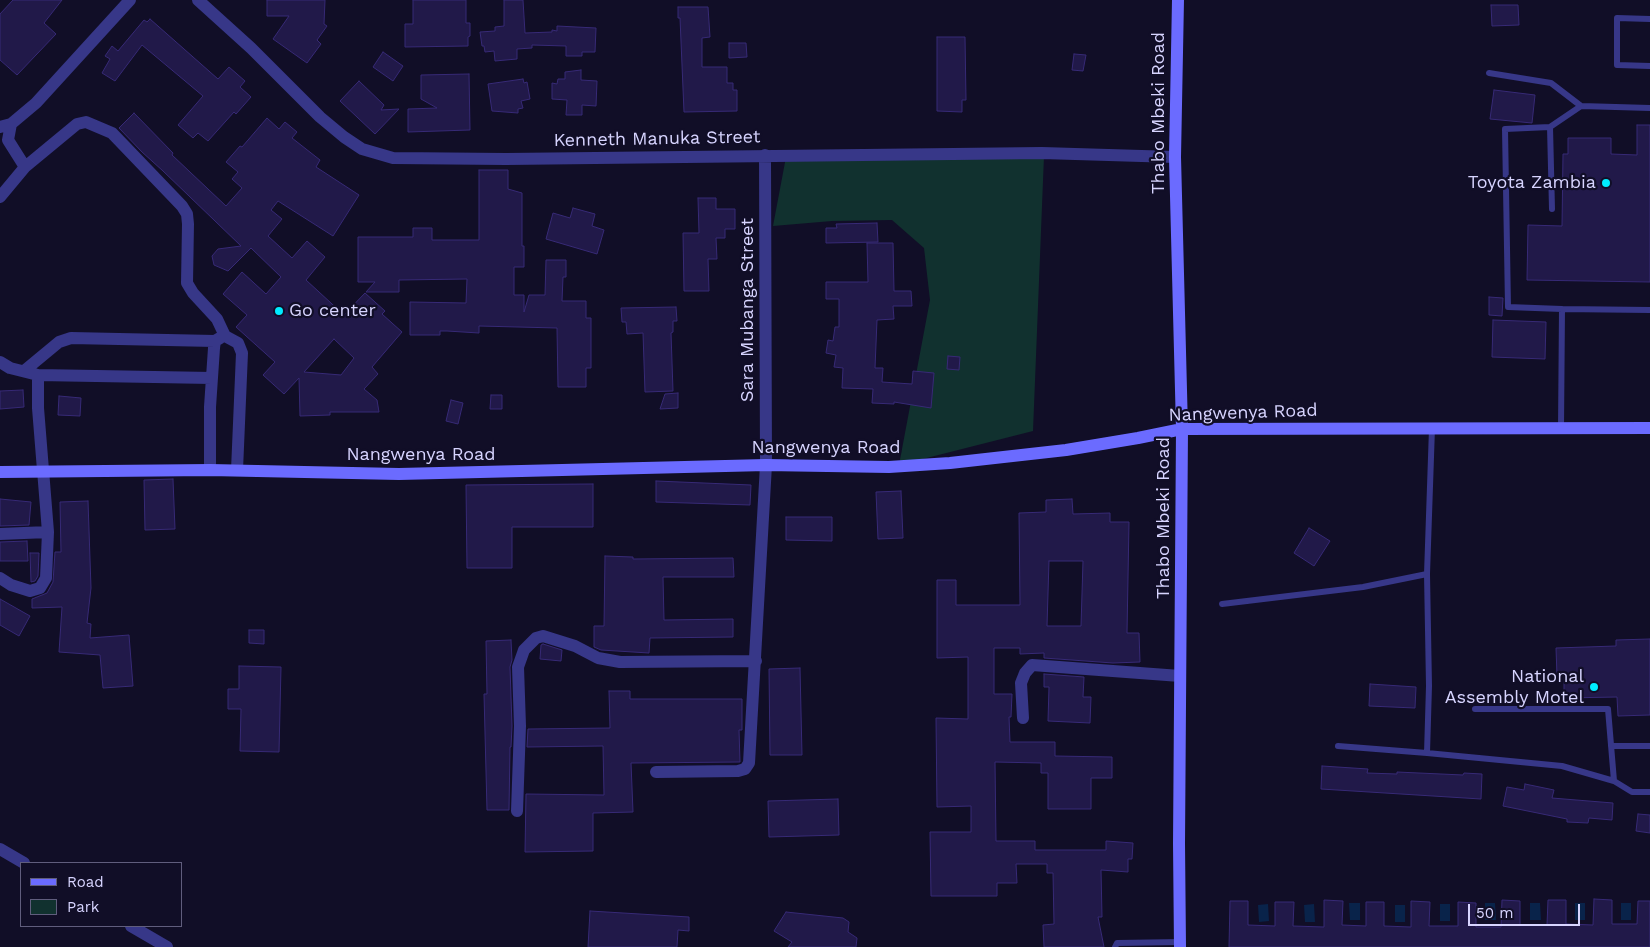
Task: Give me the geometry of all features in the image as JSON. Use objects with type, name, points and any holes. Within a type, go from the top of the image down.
[{"type":"main road","name":"Thabo Mbeki Road","points":[[1178,0],[1175,157],[1182,429],[1180,944]]},
{"type":"main road","name":"Nangwenya Road","points":[[0,472],[237,470],[399,474],[766,466],[889,467],[950,463],[1066,450],[1182,429],[1650,428]]},
{"type":"street","points":[[25,167],[8,140],[6,126],[36,103],[130,0]]},
{"type":"street","name":"Kenneth Manuka Street","points":[[198,0],[252,48],[320,117],[362,149],[393,158],[506,159],[1042,153],[1175,157]]},
{"type":"street","points":[[1,193],[25,167],[77,124],[86,122],[112,133],[186,210],[188,224],[187,284],[217,320],[220,339],[212,378],[210,470]]},
{"type":"street","name":"Sara Mubanga Street","points":[[656,772],[738,771],[745,769],[750,763],[766,466],[765,155]]},
{"type":"street","points":[[24,371],[59,342],[71,338],[220,339],[238,343],[242,353],[237,470]]},
{"type":"street","points":[[0,362],[10,368],[38,375],[212,378]]},
{"type":"street","points":[[0,578],[11,585],[30,591],[40,588],[46,578],[48,532],[38,408],[38,375]]},
{"type":"street","points":[[0,534],[48,532]]},
{"type":"street","points":[[516,811],[520,726],[518,667],[524,650],[536,638],[543,636],[574,646],[598,658],[620,662],[756,660]]},
{"type":"street","points":[[1023,718],[1021,683],[1025,673],[1032,665],[1180,676]]},
{"type":"street","points":[[0,849],[22,862]]},
{"type":"street","points":[[133,927],[167,947]]},
{"type":"lane","points":[[1650,19],[1617,18],[1617,66],[1650,66]]},
{"type":"lane","points":[[1489,73],[1551,83],[1581,106]]},
{"type":"lane","points":[[1650,108],[1581,106],[1550,127],[1505,130],[1508,307],[1650,310]]},
{"type":"lane","points":[[1550,127],[1552,209]]},
{"type":"lane","points":[[1561,428],[1562,309]]},
{"type":"lane","points":[[1427,753],[1429,686],[1427,574],[1432,428]]},
{"type":"lane","points":[[1222,604],[1362,587],[1427,574]]},
{"type":"lane","points":[[1476,709],[1608,709],[1614,781]]},
{"type":"lane","points":[[1338,746],[1562,766],[1614,781],[1632,792],[1650,792]]},
{"type":"lane","points":[[1611,746],[1650,746]]},
{"type":"lane","points":[[1115,947],[1117,943],[1180,944]]},
{"type":"green space","points":[[1044,156],[1033,431],[899,465],[930,300],[924,248],[892,220],[832,221],[773,226],[786,157]]},
{"type":"water","points":[[1349,903],[1360,903],[1360,920],[1350,920]]},
{"type":"water","points":[[1485,903],[1495,903],[1496,920],[1485,920]]},
{"type":"water","points":[[1530,903],[1540,903],[1541,920],[1530,920]]},
{"type":"water","points":[[1575,903],[1585,903],[1585,920],[1575,920]]},
{"type":"water","points":[[1621,903],[1631,903],[1631,920],[1621,920]]},
{"type":"water","points":[[1268,904],[1269,921],[1259,922],[1258,905]]},
{"type":"water","points":[[1314,904],[1315,922],[1305,922],[1304,905]]},
{"type":"water","points":[[1440,904],[1450,904],[1450,921],[1440,921]]},
{"type":"water","points":[[1395,905],[1405,905],[1405,922],[1395,922]]},
{"type":"building","points":[[13,0],[62,0],[44,23],[56,34],[17,75],[0,60],[0,14]]},
{"type":"building","points":[[267,0],[325,0],[324,24],[327,26],[317,40],[321,44],[307,63],[273,39],[289,16],[267,16]]},
{"type":"building","points":[[413,0],[466,0],[466,23],[470,23],[468,46],[405,47],[405,24],[413,24]]},
{"type":"building","points":[[504,0],[523,0],[525,33],[557,31],[557,26],[596,28],[595,52],[582,52],[582,56],[566,56],[566,46],[532,45],[532,48],[517,49],[517,59],[495,61],[494,51],[485,52],[480,32],[495,31],[495,27],[504,26]]},
{"type":"building","points":[[1491,5],[1518,5],[1519,25],[1492,26]]},
{"type":"building","points":[[678,7],[708,7],[710,37],[702,38],[702,67],[727,67],[727,83],[733,83],[733,90],[737,90],[737,111],[684,112]]},
{"type":"building","points":[[150,19],[218,79],[229,67],[245,81],[240,87],[251,97],[236,114],[234,112],[208,141],[198,133],[193,138],[178,125],[203,96],[142,45],[115,81],[102,73],[110,59],[105,56],[112,46],[118,51],[144,20],[147,22]]},
{"type":"building","points":[[937,37],[965,37],[966,100],[962,100],[962,112],[937,111]]},
{"type":"building","points":[[729,43],[746,43],[747,57],[729,58]]},
{"type":"building","points":[[383,52],[403,66],[393,81],[373,67]]},
{"type":"building","points":[[1074,54],[1086,55],[1083,71],[1072,70]]},
{"type":"building","points":[[581,70],[581,80],[597,81],[596,106],[582,105],[582,115],[566,115],[567,100],[552,99],[552,83],[557,84],[558,79],[565,79],[565,72]]},
{"type":"building","points":[[469,74],[470,130],[408,132],[408,109],[437,108],[421,99],[421,75]]},
{"type":"building","points":[[523,79],[524,83],[527,82],[530,99],[521,101],[523,108],[518,109],[518,113],[492,111],[488,84]]},
{"type":"building","points":[[359,81],[384,105],[381,110],[399,109],[375,134],[340,101]]},
{"type":"building","points":[[1494,90],[1535,95],[1532,123],[1490,119]]},
{"type":"building","points":[[134,113],[173,153],[172,155],[226,206],[242,188],[232,179],[238,172],[226,162],[267,118],[279,129],[285,122],[297,132],[292,138],[320,160],[316,167],[359,195],[333,236],[278,201],[271,210],[282,219],[268,236],[292,258],[307,241],[325,257],[306,280],[344,315],[365,293],[385,311],[382,314],[402,332],[372,367],[378,374],[364,389],[377,400],[379,412],[330,412],[330,415],[300,416],[299,378],[284,394],[263,375],[275,362],[236,327],[247,315],[223,294],[242,272],[266,294],[281,277],[251,248],[228,271],[214,265],[212,256],[218,249],[241,246],[119,128]],"holes":[[[334,339],[354,358],[341,375],[304,372]]]},
{"type":"building","name":"Toyota Zambia","points":[[1637,125],[1650,125],[1650,282],[1527,280],[1528,225],[1562,226],[1563,154],[1568,154],[1568,138],[1611,138],[1611,154],[1637,155]]},
{"type":"building","points":[[479,170],[508,170],[508,189],[522,193],[524,267],[514,267],[514,295],[524,295],[524,312],[529,295],[545,295],[546,260],[566,260],[566,277],[563,277],[562,301],[586,301],[586,318],[591,318],[591,368],[586,368],[586,387],[558,387],[557,328],[479,326],[479,333],[440,331],[440,335],[410,335],[410,302],[466,303],[467,279],[399,280],[399,292],[366,292],[375,282],[358,282],[358,237],[413,237],[413,228],[432,228],[432,240],[479,240]]},
{"type":"building","points":[[698,198],[716,198],[716,209],[735,209],[735,229],[725,229],[725,238],[716,238],[717,259],[708,259],[709,291],[684,291],[683,233],[699,233]]},
{"type":"building","points":[[573,208],[595,214],[592,226],[604,230],[597,254],[546,239],[553,213],[570,218]]},
{"type":"building","points":[[877,223],[878,242],[826,243],[826,228],[837,228],[836,224]]},
{"type":"building","points":[[867,243],[893,243],[894,291],[911,291],[912,306],[893,306],[894,319],[877,320],[875,368],[883,368],[882,382],[912,384],[913,371],[934,373],[931,408],[894,402],[894,404],[872,403],[873,389],[842,388],[843,368],[834,367],[836,355],[826,353],[828,340],[833,341],[835,327],[839,327],[839,299],[826,299],[826,282],[868,282]]},
{"type":"building","points":[[1489,297],[1503,298],[1502,316],[1489,315]]},
{"type":"building","points":[[676,307],[677,321],[673,321],[673,332],[671,333],[673,391],[645,392],[643,333],[627,334],[626,322],[622,322],[621,308]]},
{"type":"building","points":[[1493,320],[1546,322],[1545,359],[1492,357]]},
{"type":"building","points":[[948,356],[960,357],[959,370],[947,369]]},
{"type":"building","points":[[23,390],[24,407],[0,409],[0,391]]},
{"type":"building","points":[[678,393],[678,408],[660,409],[665,394]]},
{"type":"building","points":[[491,395],[502,395],[502,409],[490,409]]},
{"type":"building","points":[[59,396],[81,398],[80,416],[58,415]]},
{"type":"building","points":[[451,400],[463,403],[458,424],[446,421]]},
{"type":"building","points":[[173,479],[175,529],[145,530],[144,480]]},
{"type":"building","points":[[656,481],[751,485],[750,505],[656,502]]},
{"type":"building","points":[[593,484],[593,527],[512,527],[512,568],[467,568],[466,485]]},
{"type":"building","points":[[901,491],[903,538],[878,539],[876,492]]},
{"type":"building","points":[[0,499],[31,502],[29,525],[0,526]]},
{"type":"building","points":[[1072,499],[1073,514],[1110,513],[1110,522],[1129,522],[1127,633],[1139,633],[1140,662],[1113,663],[1044,658],[1044,653],[1020,654],[1020,648],[994,648],[994,694],[1012,694],[1011,717],[1009,717],[1010,742],[1055,742],[1055,756],[1112,757],[1112,778],[1091,778],[1091,809],[1048,809],[1048,773],[1041,773],[1041,763],[995,762],[996,841],[1035,841],[1035,850],[1106,850],[1106,841],[1133,843],[1132,859],[1128,859],[1128,872],[1101,870],[1102,917],[1098,917],[1104,947],[1044,947],[1043,925],[1054,924],[1053,873],[1047,873],[1047,864],[1016,864],[1017,883],[997,883],[997,896],[931,896],[930,832],[971,832],[971,806],[937,807],[936,718],[968,719],[968,657],[937,658],[937,580],[956,580],[956,605],[1020,605],[1019,513],[1046,512],[1046,500]],"holes":[[[1049,561],[1083,561],[1081,626],[1047,626]]]},
{"type":"building","points":[[88,501],[91,588],[87,623],[91,624],[90,638],[129,635],[133,686],[103,688],[100,655],[59,652],[62,607],[32,608],[32,599],[47,593],[53,582],[55,552],[61,552],[60,502]]},
{"type":"building","points":[[786,517],[832,517],[832,541],[786,540]]},
{"type":"building","points":[[1309,528],[1330,541],[1314,566],[1294,553]]},
{"type":"building","points":[[27,541],[28,561],[0,561],[0,542]]},
{"type":"building","points":[[30,553],[39,553],[38,576],[35,581],[31,582]]},
{"type":"building","points":[[605,556],[633,557],[633,559],[733,558],[734,577],[663,577],[664,620],[733,619],[733,637],[650,638],[649,653],[601,650],[594,647],[594,626],[604,626]]},
{"type":"building","points":[[0,599],[30,616],[19,636],[0,625]]},
{"type":"building","points":[[249,630],[264,630],[264,644],[249,643]]},
{"type":"building","points":[[1650,639],[1650,715],[1618,716],[1617,697],[1564,698],[1564,675],[1557,676],[1556,648],[1616,646],[1616,640]]},
{"type":"building","points":[[511,640],[512,726],[509,810],[487,810],[484,694],[487,694],[486,641]]},
{"type":"building","points":[[541,645],[562,650],[561,661],[540,659]]},
{"type":"building","points":[[239,666],[281,667],[279,752],[240,751],[241,709],[228,709],[228,689],[239,689]]},
{"type":"building","points":[[800,668],[802,755],[770,755],[769,669]]},
{"type":"building","points":[[1044,674],[1084,677],[1083,697],[1091,697],[1090,723],[1048,721],[1049,687],[1044,687]]},
{"type":"building","points":[[1370,684],[1416,687],[1415,708],[1369,706]]},
{"type":"building","points":[[609,691],[630,691],[630,699],[742,699],[742,730],[739,730],[740,762],[631,763],[633,812],[593,813],[593,851],[525,852],[526,794],[604,795],[603,746],[527,747],[528,729],[610,728]]},
{"type":"building","points":[[1322,766],[1368,769],[1367,773],[1482,774],[1481,799],[1321,789]]},
{"type":"building","points":[[1525,784],[1554,790],[1552,798],[1613,803],[1612,820],[1589,818],[1588,823],[1567,822],[1567,819],[1503,806],[1507,787],[1524,790]]},
{"type":"building","points":[[838,799],[839,835],[769,837],[768,801]]},
{"type":"building","points":[[1638,814],[1650,815],[1650,833],[1636,831]]},
{"type":"building","points":[[1594,899],[1612,900],[1612,924],[1637,924],[1638,901],[1650,901],[1650,947],[1229,947],[1230,901],[1248,901],[1248,925],[1275,926],[1275,902],[1294,902],[1293,926],[1324,927],[1324,900],[1343,901],[1342,925],[1366,926],[1366,902],[1384,902],[1384,926],[1411,927],[1411,901],[1430,902],[1429,926],[1458,926],[1458,902],[1476,903],[1476,927],[1501,927],[1502,900],[1520,901],[1520,925],[1547,925],[1548,900],[1566,900],[1566,924],[1593,925]]},
{"type":"building","points":[[590,911],[689,917],[689,931],[678,930],[677,947],[588,947]]},
{"type":"building","points":[[786,912],[843,918],[849,922],[848,932],[857,938],[856,947],[788,947],[792,942],[774,931]]},
{"type":"place","name":"Toyota Zambia","points":[[1606,183]]},
{"type":"place","name":"Go center","points":[[279,311]]},
{"type":"place","name":"National Assembly Motel","points":[[1594,687]]}]
